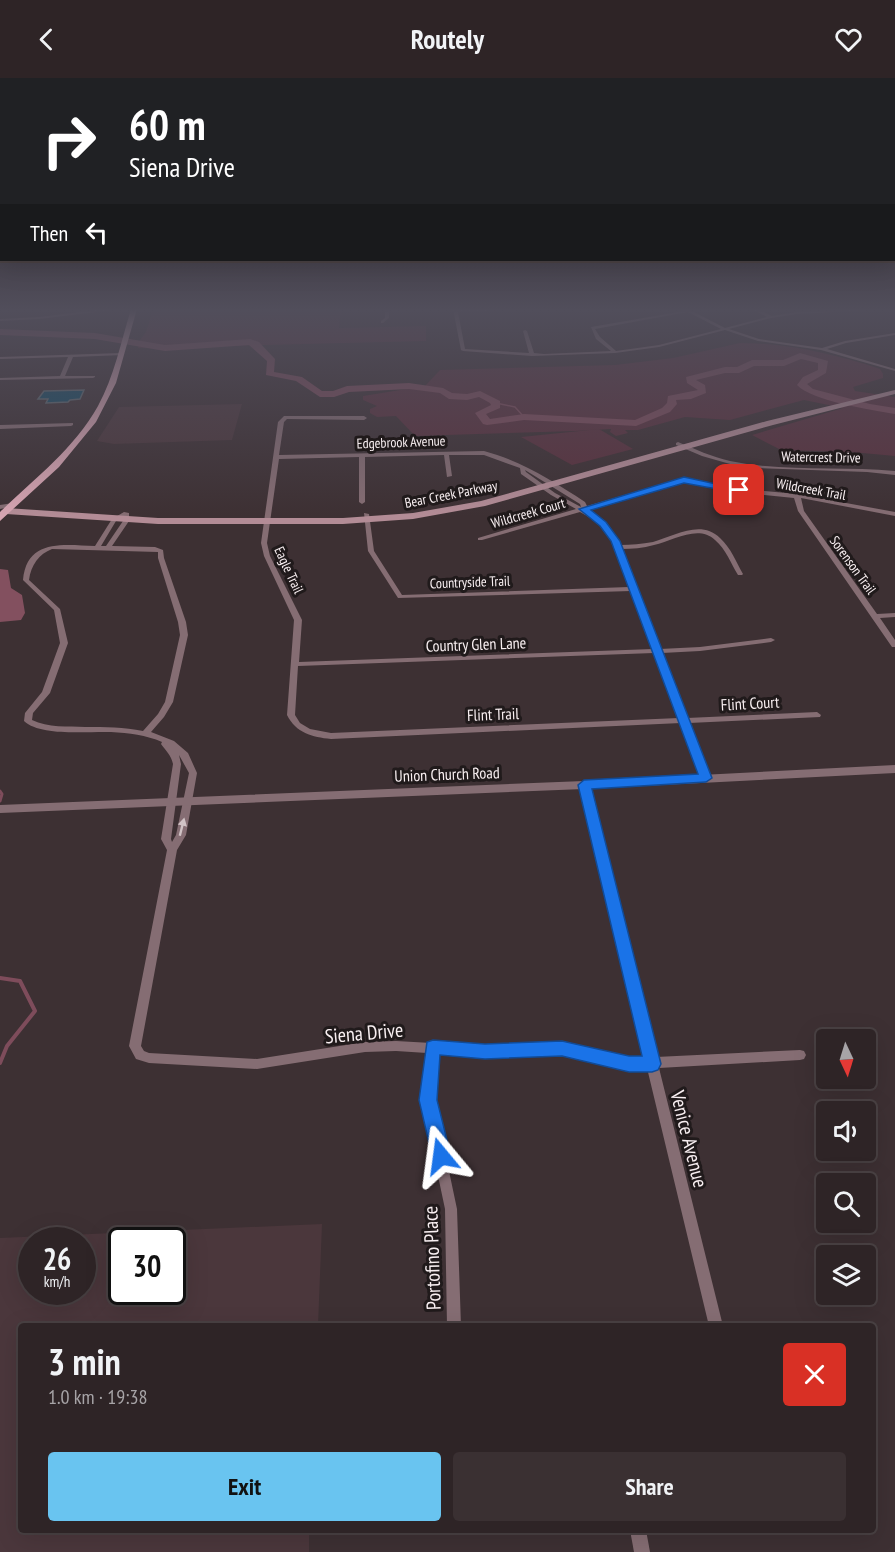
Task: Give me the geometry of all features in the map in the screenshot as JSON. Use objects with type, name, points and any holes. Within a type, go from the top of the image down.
[{"type":"main road","points":[[4,510],[61,459],[91,424],[114,378]]},
{"type":"main road","name":"Bear Creek Parkway","points":[[681,446],[814,405],[878,391],[894,391]]},
{"type":"main road","name":"Bear Creek Parkway","points":[[4,510],[126,517],[366,517],[452,510],[681,446],[894,391]]},
{"type":"main road","name":"Bear Creek Parkway","points":[[4,510],[114,520],[126,517]]},
{"type":"street","points":[[0,379],[38,378]]},
{"type":"street","name":"Eagle Trail","points":[[304,730],[294,722],[291,715],[298,620],[265,549],[267,517],[278,458],[281,422],[286,417],[364,418]]},
{"type":"street","points":[[0,427],[71,424]]},
{"type":"street","name":"Watercrest Drive","points":[[681,446],[717,461],[750,467],[839,468],[895,473]]},
{"type":"street","points":[[446,453],[449,477]]},
{"type":"street","name":"Edgebrook Avenue","points":[[278,458],[484,453],[498,456],[522,469],[523,473],[546,484],[574,506],[584,509],[606,528],[618,547],[706,778]]},
{"type":"street","points":[[362,455],[362,502]]},
{"type":"street","name":"Wildcreek Trail","points":[[584,509],[684,480],[724,489],[797,496],[895,514]]},
{"type":"street","name":"Sorenson Trail","points":[[797,496],[801,511],[895,645]]},
{"type":"street","name":"Wildcreek Court","points":[[480,539],[584,509]]},
{"type":"street","points":[[107,549],[126,517]]},
{"type":"street","name":"Countryside Trail","points":[[366,517],[371,551],[400,597],[634,589]]},
{"type":"street","points":[[96,549],[114,520]]},
{"type":"street","points":[[618,547],[651,544],[688,533],[706,532],[716,537],[722,544],[740,574]]},
{"type":"street","name":"Siena Drive","points":[[96,549],[46,548],[28,570],[26,580],[57,609],[64,646],[46,693],[29,713],[28,721],[36,725],[63,729],[130,730],[146,733],[177,748],[192,767],[192,780],[181,835],[172,850],[135,1047],[140,1055],[149,1058],[257,1064],[365,1047],[433,1047],[485,1051],[562,1049],[629,1064],[800,1055]]},
{"type":"street","points":[[96,549],[160,550],[182,622],[183,641],[169,702],[146,733]]},
{"type":"street","points":[[875,616],[895,615]]},
{"type":"street","name":"Country Glen Lane","points":[[296,664],[700,649],[771,640]]},
{"type":"street","name":"Flint Court","points":[[685,722],[817,715]]},
{"type":"street","name":"Flint Trail","points":[[304,730],[331,736],[685,722]]},
{"type":"street","name":"Siena Drive","points":[[156,736],[169,748],[176,760],[166,839],[172,850]]},
{"type":"street","name":"Union Church Road","points":[[0,809],[584,785],[895,769]]},
{"type":"street","name":"Venice Avenue","points":[[584,785],[715,1323]]},
{"type":"street","name":"Portofino Place","points":[[433,1047],[428,1100],[451,1209],[454,1323]]},
{"type":"street","points":[[639,1533],[642,1552]]},
{"type":"shaded area","points":[[433,378],[883,378],[853,387],[855,391],[895,397],[895,456],[781,450],[752,435],[843,408],[804,400],[730,420],[685,417],[638,430],[625,430],[628,433],[616,436],[610,432],[611,429],[415,436],[396,416],[377,417],[370,413],[370,409],[377,406],[363,400],[363,396],[425,386]]},
{"type":"shaded area","points":[[242,404],[232,440],[114,444],[97,441],[119,407]]},
{"type":"shaded area","points":[[599,429],[633,449],[572,465],[521,437]]},
{"type":"shaded area","points":[[0,569],[8,570],[11,588],[22,595],[25,613],[21,620],[0,622]]},
{"type":"shaded area","points":[[322,1224],[318,1323],[18,1323],[18,1533],[309,1533],[309,1552],[0,1552],[0,1238],[18,1237],[18,1305],[96,1305],[96,1234],[108,1233],[108,1305],[186,1305],[186,1230]]},
{"type":"building","points":[[84,390],[80,399],[68,402],[46,403],[48,399],[38,399],[44,391]]},
{"type":"waterway","points":[[292,378],[299,379],[320,394],[334,394],[347,389],[409,386],[443,391],[449,396],[467,397],[480,394],[495,401],[496,406],[480,413],[487,422],[524,417],[636,423],[666,410],[672,404],[671,398],[691,396],[703,391],[702,387],[689,379],[694,378]]},
{"type":"waterway","points":[[809,378],[802,385],[810,391],[869,407],[895,411]]},
{"type":"waterway","points":[[496,403],[515,407],[524,417]]},
{"type":"waterway","points":[[0,791],[2,794],[0,801]]},
{"type":"waterway","points":[[0,978],[20,981],[35,1011],[7,1046],[0,1063]]},
{"type":"route","points":[[441,1156],[428,1100],[433,1047],[485,1051],[562,1049],[629,1064],[652,1064],[584,785],[706,778],[616,541],[603,524],[584,509],[684,480],[739,490]]}]
